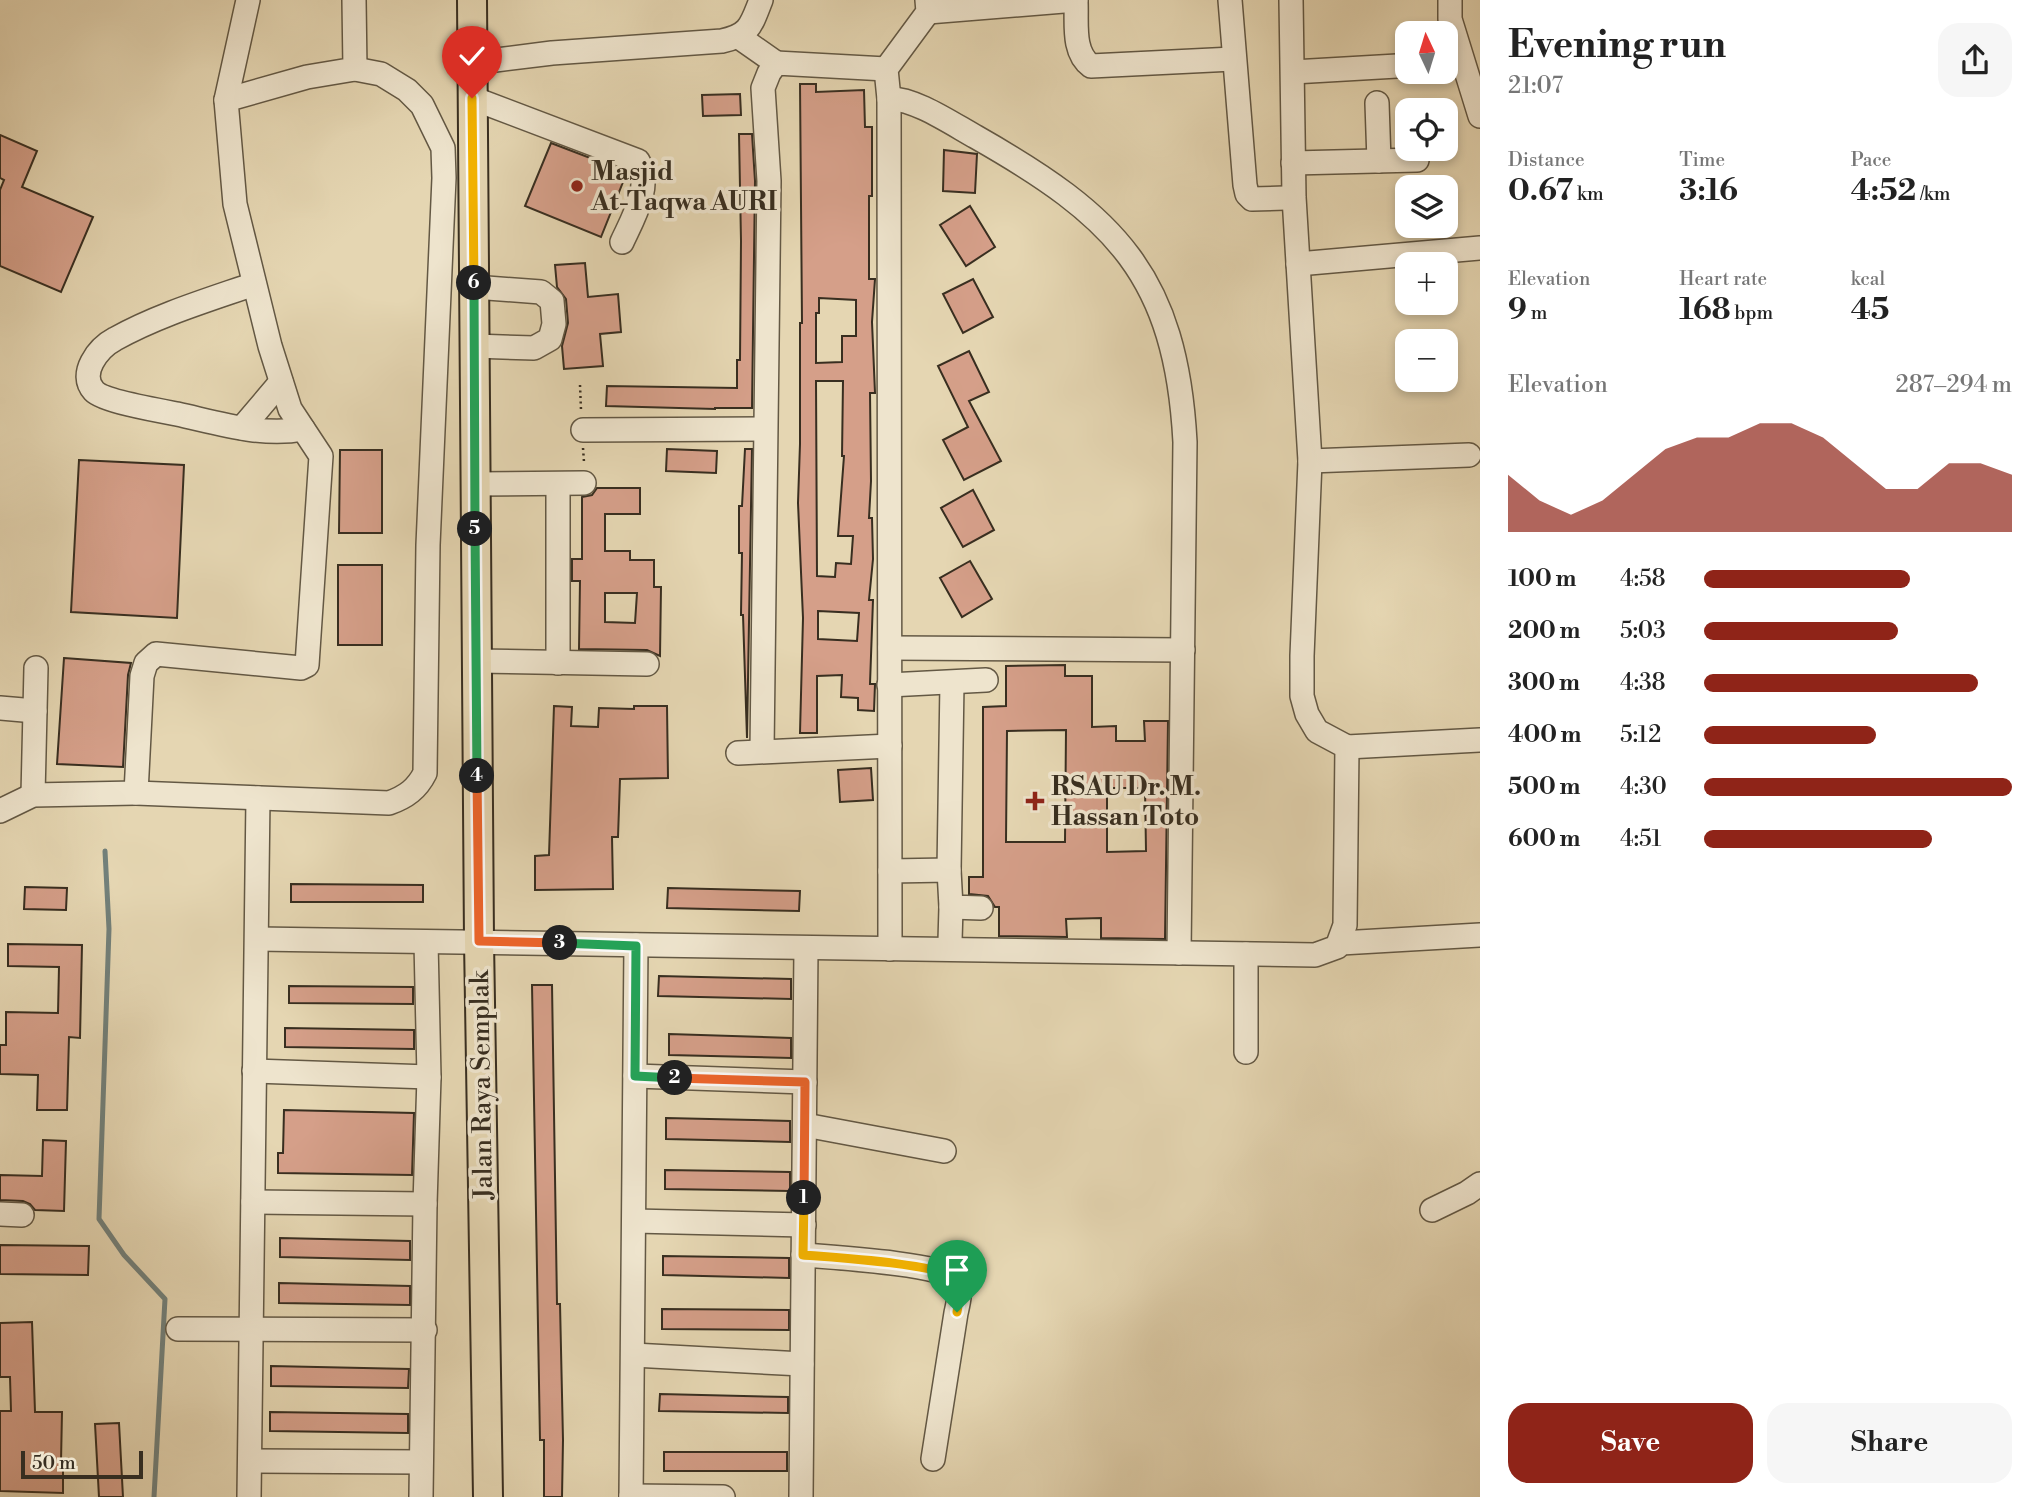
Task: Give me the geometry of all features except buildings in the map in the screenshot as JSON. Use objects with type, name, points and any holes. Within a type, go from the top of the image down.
[{"type":"main road","name":"Jalan Raya Semplak","points":[[472,0],[476,661],[488,1497]]},
{"type":"street","points":[[136,793],[142,676],[146,663],[156,654],[301,668],[307,665],[321,456],[290,409],[254,284],[235,204],[226,100],[248,0]]},
{"type":"street","points":[[354,0],[355,69]]},
{"type":"street","points":[[472,63],[552,53],[722,41],[739,37],[749,28],[761,0]]},
{"type":"street","points":[[1230,0],[1233,59],[1247,194],[1252,199],[1285,198]]},
{"type":"street","points":[[1291,0],[1293,163],[1311,461],[1302,656],[1303,705],[1317,731],[1348,747],[1480,740]]},
{"type":"street","points":[[1450,0],[1450,19],[1480,116]]},
{"type":"street","points":[[890,949],[889,99],[886,69],[927,6],[1076,1],[1080,54],[1091,66],[1233,59]]},
{"type":"street","points":[[739,37],[776,63],[886,69]]},
{"type":"street","points":[[762,751],[769,181],[763,88],[776,63]]},
{"type":"street","points":[[1293,72],[1395,66]]},
{"type":"street","points":[[0,811],[33,795],[136,793],[389,803],[405,797],[421,782],[425,773],[428,545],[444,178],[443,148],[422,105],[407,90],[381,74],[355,69],[307,77],[226,100]]},
{"type":"street","points":[[472,98],[638,161],[644,176],[641,193],[637,210],[622,242]]},
{"type":"street","points":[[889,99],[903,99],[946,121],[1028,167],[1069,195],[1113,235],[1150,288],[1165,321],[1173,349],[1183,410],[1179,953]]},
{"type":"street","points":[[1377,103],[1380,161]]},
{"type":"street","points":[[1293,163],[1395,161]]},
{"type":"street","points":[[1298,264],[1480,248]]},
{"type":"street","points":[[254,284],[199,303],[114,339],[94,358],[89,370],[89,381],[95,392],[104,397],[242,428],[286,432],[303,429]]},
{"type":"street","points":[[474,288],[541,292],[552,301],[554,324],[550,339],[534,348],[474,346]]},
{"type":"street","points":[[242,428],[281,382]]},
{"type":"street","points":[[583,430],[765,429]]},
{"type":"street","points":[[1311,461],[1469,455]]},
{"type":"street","points":[[475,484],[584,483]]},
{"type":"street","points":[[558,484],[558,663]]},
{"type":"street","points":[[890,648],[1183,650]]},
{"type":"street","points":[[476,661],[647,664]]},
{"type":"street","points":[[33,795],[36,668]]},
{"type":"street","points":[[889,685],[986,680]]},
{"type":"street","points":[[950,941],[951,683]]},
{"type":"street","points":[[0,708],[35,711]]},
{"type":"street","points":[[737,753],[890,746]]},
{"type":"street","points":[[1341,943],[1345,925],[1348,747]]},
{"type":"street","points":[[249,1497],[258,798]]},
{"type":"street","points":[[890,871],[949,870]]},
{"type":"street","points":[[951,907],[981,908]]},
{"type":"street","points":[[257,939],[1315,955],[1328,952],[1341,943],[1480,936]]},
{"type":"street","points":[[421,1497],[429,1077],[426,942]]},
{"type":"street","points":[[636,946],[631,1496],[723,1497]]},
{"type":"street","points":[[801,1497],[806,948]]},
{"type":"street","points":[[1246,954],[1246,1052]]},
{"type":"street","points":[[254,1071],[429,1077]]},
{"type":"street","points":[[635,1076],[805,1082]]},
{"type":"street","points":[[804,1125],[944,1151]]},
{"type":"street","points":[[1432,1210],[1468,1193],[1480,1184]]},
{"type":"street","points":[[253,1202],[425,1204]]},
{"type":"street","points":[[634,1221],[804,1225]]},
{"type":"street","points":[[803,1255],[925,1268],[948,1273],[957,1280],[957,1312],[933,1459]]},
{"type":"street","points":[[178,1329],[425,1330]]},
{"type":"street","points":[[632,1355],[802,1364]]},
{"type":"street","points":[[250,1461],[421,1462]]},
{"type":"waterway","points":[[105,851],[109,929],[99,1219],[124,1255],[165,1299],[154,1497]]},
{"type":"place","name":"Masjid At-Taqwa AURI","points":[[577,186]]},
{"type":"place","name":"RSAU Dr. M. Hassan Toto","points":[[1035,801]]},
{"type":"route","points":[[472,98],[479,941],[636,946],[635,1076],[805,1082],[803,1255],[925,1268],[948,1273],[957,1280],[957,1312]]}]
